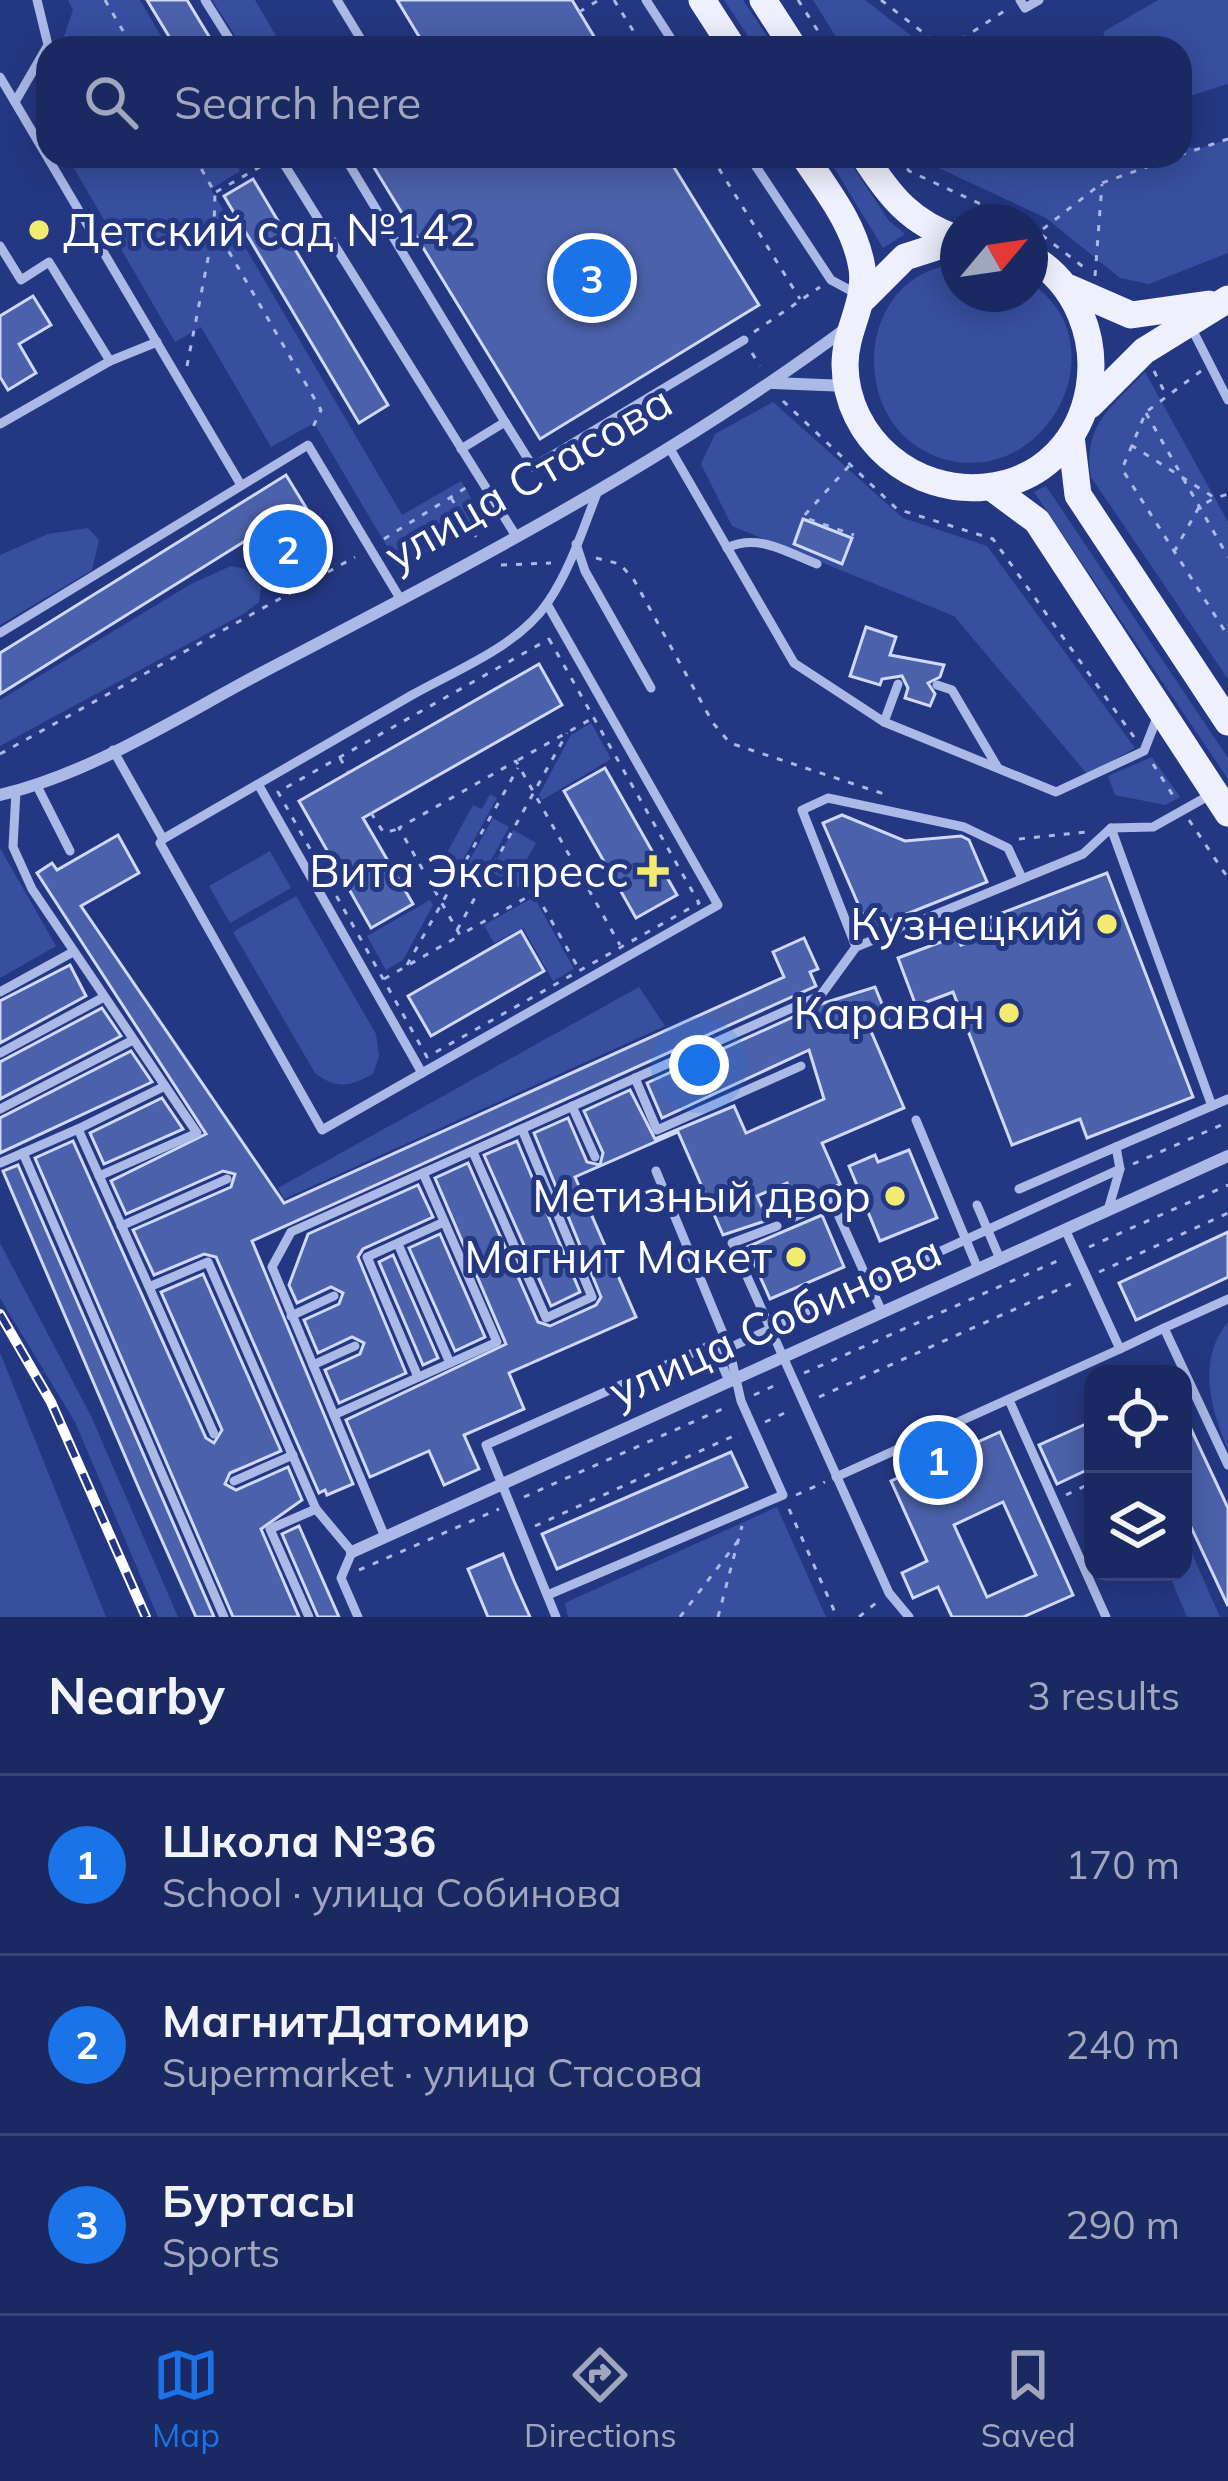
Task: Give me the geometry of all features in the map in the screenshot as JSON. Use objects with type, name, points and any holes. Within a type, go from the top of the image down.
[{"type":"main road","points":[[702,0],[725,36]]},
{"type":"main road","points":[[763,0],[786,36]]},
{"type":"main road","points":[[812,168],[848,224],[859,251],[864,298]]},
{"type":"main road","points":[[873,168],[904,212],[940,233]]},
{"type":"main road","points":[[940,246],[905,257],[864,298],[852,324],[847,386],[869,437],[889,458],[938,484],[991,487],[1037,468],[1070,436],[1085,410],[1126,365],[1224,300]]},
{"type":"main road","points":[[1048,260],[1083,312],[1092,344],[1093,377],[1085,410]]},
{"type":"main road","points":[[1066,286],[1131,315],[1224,300]]},
{"type":"main road","points":[[1070,436],[1078,495],[1228,722]]},
{"type":"main road","points":[[991,487],[1037,521],[1221,802]]},
{"type":"street","name":"улица Стасова","points":[[0,795],[113,750],[516,536],[772,384],[852,324]]},
{"type":"street","points":[[772,384],[847,386]]},
{"type":"street","name":"улица Собинова","points":[[352,1552],[1228,1156]]},
{"type":"lane","points":[[37,0],[46,36]]},
{"type":"lane","points":[[206,0],[228,36]]},
{"type":"lane","points":[[337,0],[359,36]]},
{"type":"lane","points":[[646,0],[669,36]]},
{"type":"lane","points":[[1020,0],[1025,8],[1039,0]]},
{"type":"lane","points":[[15,102],[36,65]]},
{"type":"lane","points":[[0,77],[36,137]]},
{"type":"lane","points":[[54,168],[241,484]]},
{"type":"lane","points":[[285,168],[516,536]]},
{"type":"lane","points":[[351,168],[533,467],[744,340]]},
{"type":"lane","points":[[757,168],[831,280],[864,298]]},
{"type":"lane","points":[[0,246],[21,280],[49,262],[110,361]]},
{"type":"lane","points":[[1188,322],[1228,400]]},
{"type":"lane","points":[[0,424],[110,361],[157,342]]},
{"type":"lane","points":[[461,449],[506,422]]},
{"type":"lane","points":[[0,634],[308,445],[401,599]]},
{"type":"lane","points":[[669,447],[794,663],[884,722],[1056,792],[1144,752],[1160,710]]},
{"type":"lane","points":[[547,604],[718,905],[624,952],[322,1130],[160,846],[164,839],[513,637],[547,604],[599,488]]},
{"type":"lane","points":[[728,548],[746,539],[817,564]]},
{"type":"lane","points":[[577,544],[651,688]]},
{"type":"lane","points":[[884,722],[898,684]]},
{"type":"lane","points":[[938,685],[952,690],[998,767]]},
{"type":"lane","points":[[113,750],[164,839]]},
{"type":"lane","points":[[36,784],[70,850]]},
{"type":"lane","points":[[258,784],[422,1073]]},
{"type":"lane","points":[[16,791],[13,848],[32,889],[197,1133],[99,1176]]},
{"type":"lane","points":[[856,946],[802,810],[828,798],[964,827],[1008,848],[1022,878]]},
{"type":"lane","points":[[385,1537],[272,1267],[291,1232],[820,995],[856,946],[1083,854],[1111,828],[1153,827],[1221,802]]},
{"type":"lane","points":[[1111,828],[1212,1106]]},
{"type":"lane","points":[[0,992],[74,952]]},
{"type":"lane","points":[[0,1053],[104,997]]},
{"type":"lane","points":[[0,1109],[133,1040]]},
{"type":"lane","points":[[635,1078],[657,1130],[801,1066]]},
{"type":"lane","points":[[0,1163],[165,1086]]},
{"type":"lane","points":[[1019,1189],[1228,1099]]},
{"type":"lane","points":[[572,1106],[595,1157]]},
{"type":"lane","points":[[916,1120],[978,1268]]},
{"type":"lane","points":[[79,1129],[214,1434]]},
{"type":"lane","points":[[473,1152],[546,1318],[592,1298],[522,1130]]},
{"type":"lane","points":[[1108,1210],[1120,1169],[1116,1147]]},
{"type":"lane","points":[[23,1153],[224,1617]]},
{"type":"lane","points":[[729,1348],[1120,1169]]},
{"type":"lane","points":[[656,1171],[729,1348],[732,1380]]},
{"type":"lane","points":[[334,1414],[497,1342],[423,1173]]},
{"type":"lane","points":[[122,1226],[227,1179]]},
{"type":"lane","points":[[794,1217],[832,1202],[882,1312]]},
{"type":"lane","points":[[977,1204],[1000,1259]]},
{"type":"lane","points":[[418,1377],[367,1257],[444,1222]]},
{"type":"lane","points":[[777,1226],[732,1243],[889,1593],[909,1617]]},
{"type":"lane","points":[[1065,1229],[1120,1349]]},
{"type":"lane","points":[[398,1244],[450,1363]]},
{"type":"lane","points":[[149,1287],[208,1262],[316,1509],[352,1552],[341,1579],[358,1617]]},
{"type":"lane","points":[[291,1316],[334,1296]]},
{"type":"lane","points":[[836,1477],[1228,1299]]},
{"type":"lane","points":[[1164,1328],[1228,1466]]},
{"type":"lane","points":[[550,1594],[783,1495],[713,1344],[486,1445],[556,1617]]},
{"type":"lane","points":[[313,1365],[355,1346]]},
{"type":"lane","points":[[1009,1400],[1106,1617]]},
{"type":"lane","points":[[234,1481],[293,1455]]},
{"type":"lane","points":[[309,1617],[270,1529],[316,1509]]},
{"type":"path","points":[[105,0],[126,36]]},
{"type":"path","points":[[579,12],[599,0]]},
{"type":"path","points":[[614,0],[636,36]]},
{"type":"path","points":[[798,0],[821,36]]},
{"type":"path","points":[[881,0],[929,36]]},
{"type":"path","points":[[964,36],[1020,0]]},
{"type":"path","points":[[1192,151],[1228,139]]},
{"type":"path","points":[[182,386],[214,226],[215,193],[201,168]]},
{"type":"path","points":[[215,193],[259,168]]},
{"type":"path","points":[[718,168],[800,299]]},
{"type":"path","points":[[907,168],[981,204]]},
{"type":"path","points":[[1048,232],[1102,183],[1145,168]]},
{"type":"path","points":[[1095,276],[1102,183]]},
{"type":"path","points":[[214,226],[321,410],[308,445]]},
{"type":"path","points":[[744,340],[831,280]]},
{"type":"path","points":[[1210,364],[1146,412],[1122,470],[1228,636]]},
{"type":"path","points":[[782,400],[897,509],[993,539],[1228,878]]},
{"type":"path","points":[[1146,412],[1228,557]]},
{"type":"path","points":[[1129,445],[1215,498]]},
{"type":"path","points":[[850,465],[803,517],[854,535]]},
{"type":"path","points":[[0,754],[368,549],[480,479]]},
{"type":"path","points":[[1174,552],[1199,507],[1228,494]]},
{"type":"path","points":[[451,497],[476,537]]},
{"type":"path","points":[[582,560],[620,564],[634,580],[713,723],[730,743],[901,800]]},
{"type":"path","points":[[491,565],[568,562]]},
{"type":"path","points":[[359,935],[278,792],[549,638],[699,903],[624,952],[579,971],[428,1057],[382,980],[577,869]]},
{"type":"path","points":[[371,813],[384,833],[399,828],[607,710]]},
{"type":"path","points":[[459,933],[567,733]]},
{"type":"path","points":[[331,742],[348,772]]},
{"type":"path","points":[[518,764],[624,952]]},
{"type":"path","points":[[407,965],[518,764]]},
{"type":"path","points":[[399,828],[459,933]]},
{"type":"path","points":[[1007,835],[1028,842],[1111,828]]},
{"type":"path","points":[[535,893],[579,971]]},
{"type":"path","points":[[1120,1169],[1228,1122]]},
{"type":"path","points":[[521,1532],[1228,1213]]},
{"type":"path","points":[[1054,1500],[1085,1486],[1091,1473]]},
{"type":"path","points":[[836,1477],[783,1495],[837,1617]]},
{"type":"path","points":[[718,1617],[746,1511]]},
{"type":"path","points":[[680,1617],[739,1539]]},
{"type":"path","points":[[859,1617],[889,1593]]},
{"type":"shaded area","points":[[68,0],[140,0],[161,36],[64,36],[73,10]]},
{"type":"shaded area","points":[[212,0],[255,0],[276,36],[235,36]]},
{"type":"shaded area","points":[[724,0],[743,0],[767,36],[748,36]]},
{"type":"shaded area","points":[[813,0],[865,0],[912,36],[836,36]]},
{"type":"shaded area","points":[[1158,0],[1228,0],[1228,84],[1192,95],[1192,36],[1105,36],[1103,32]]},
{"type":"shaded area","points":[[1228,139],[1228,253],[1149,284],[1120,278],[1048,220],[1048,204],[1016,204],[939,168],[1192,168],[1192,148]]},
{"type":"shaded area","points":[[74,168],[238,168],[211,189],[402,515],[461,481],[483,518],[399,567],[314,423],[271,447],[201,327],[175,342]]},
{"type":"shaded area","points":[[834,168],[854,168],[889,221],[905,234],[883,248]]},
{"type":"shaded area","points":[[940,269],[940,312],[1048,312],[1048,300],[1057,308],[1070,338],[1071,371],[1061,402],[1043,430],[1017,451],[984,462],[947,460],[914,444],[891,420],[877,389],[874,356],[881,323],[897,295],[923,274]]},
{"type":"shaded area","points":[[1145,372],[1228,522],[1228,679],[1091,477],[1095,430]]},
{"type":"shaded area","points":[[773,402],[903,518],[987,546],[1135,748],[1088,775],[954,616],[732,526],[701,464],[715,434]]},
{"type":"shaded area","points":[[1046,486],[1228,758],[1228,779],[1034,492]]},
{"type":"shaded area","points":[[88,528],[99,540],[92,570],[0,625],[0,555],[48,534]]},
{"type":"shaded area","points":[[231,566],[245,569],[261,587],[259,602],[245,613],[0,746],[0,700],[191,584]]},
{"type":"shaded area","points":[[591,723],[611,759],[542,800],[539,795],[571,735]]},
{"type":"shaded area","points":[[1152,757],[1180,797],[1165,805],[1115,795],[1108,776]]},
{"type":"shaded area","points":[[490,794],[497,798],[459,867],[444,858],[473,805],[482,809]]},
{"type":"shaded area","points":[[493,818],[509,827],[480,881],[463,872]]},
{"type":"shaded area","points":[[513,830],[536,843],[524,864],[543,875],[532,895],[490,871]]},
{"type":"shaded area","points":[[0,848],[56,946],[0,978]]},
{"type":"shaded area","points":[[270,851],[291,888],[230,923],[209,886]]},
{"type":"shaded area","points":[[296,896],[376,1034],[379,1056],[373,1074],[357,1081],[337,1084],[315,1073],[233,932]]},
{"type":"shaded area","points":[[534,897],[574,969],[553,981],[523,928],[494,943],[484,925]]},
{"type":"shaded area","points":[[430,900],[433,905],[403,960],[386,970],[367,936]]},
{"type":"shaded area","points":[[639,987],[665,1026],[284,1199],[278,1188]]},
{"type":"shaded area","points":[[0,1243],[91,1416],[178,1617],[158,1617],[75,1422],[0,1298]]},
{"type":"shaded area","points":[[1228,1322],[1228,1449],[1212,1401],[1210,1368],[1218,1336]]},
{"type":"shaded area","points":[[1,1355],[106,1617],[0,1617]]},
{"type":"shaded area","points":[[777,1507],[826,1617],[568,1617],[565,1603]]},
{"type":"shaded area","points":[[1192,1553],[1220,1617],[1187,1617],[1172,1581],[1192,1581]]},
{"type":"building","points":[[147,0],[187,0],[209,36],[169,36]]},
{"type":"building","points":[[397,0],[572,0],[594,36],[419,36]]},
{"type":"building","points":[[374,168],[674,168],[759,305],[540,439]]},
{"type":"building","points":[[253,179],[388,405],[359,423],[224,196]]},
{"type":"building","points":[[33,296],[51,325],[19,344],[36,373],[8,390],[0,377],[0,316]]},
{"type":"building","points":[[286,475],[324,537],[265,574],[245,541],[0,694],[0,653]]},
{"type":"building","points":[[803,519],[852,538],[842,564],[794,544]]},
{"type":"building","points":[[866,627],[896,637],[890,655],[944,665],[940,677],[928,683],[935,694],[930,706],[905,698],[908,688],[902,676],[882,679],[880,685],[850,676]]},
{"type":"building","points":[[539,664],[562,705],[363,818],[413,904],[371,928],[299,801]]},
{"type":"building","points":[[605,768],[677,895],[636,918],[564,791]]},
{"type":"building","points":[[842,815],[905,841],[961,836],[969,840],[987,882],[869,929],[823,823]]},
{"type":"building","points":[[118,835],[139,873],[81,906],[284,1203],[784,977],[773,952],[804,938],[818,969],[810,972],[816,986],[252,1241],[353,1484],[327,1495],[325,1490],[319,1493],[216,1257],[204,1254],[154,1275],[133,1230],[231,1187],[235,1174],[223,1171],[126,1214],[111,1181],[206,1134],[37,873],[52,863],[57,870]]},
{"type":"building","points":[[1107,873],[1193,1097],[1087,1138],[1080,1119],[1012,1145],[953,992],[916,1006],[898,958],[957,936],[961,945],[992,934],[986,919]]},
{"type":"building","points":[[521,931],[544,971],[431,1036],[408,996]]},
{"type":"building","points":[[70,965],[86,996],[0,1043],[0,1001]]},
{"type":"building","points":[[875,987],[889,1021],[870,1029],[904,1108],[822,1143],[840,1184],[797,1206],[787,1183],[757,1196],[768,1220],[723,1235],[678,1132],[575,1177],[636,1317],[509,1373],[524,1409],[464,1435],[479,1469],[444,1485],[429,1451],[370,1477],[346,1420],[506,1344],[435,1178],[468,1163],[538,1322],[550,1326],[596,1305],[601,1297],[534,1133],[568,1118],[587,1162],[600,1165],[603,1153],[584,1111],[630,1090],[655,1139],[734,1106],[746,1133],[824,1099],[809,1050],[662,1118],[647,1083],[824,1003]]},
{"type":"building","points":[[102,1008],[121,1036],[0,1099],[0,1062]]},
{"type":"building","points":[[131,1051],[152,1082],[0,1153],[0,1118]]},
{"type":"building","points":[[162,1098],[183,1129],[104,1164],[90,1133]]},
{"type":"building","points":[[73,1141],[206,1438],[214,1443],[222,1430],[161,1292],[203,1274],[281,1451],[230,1473],[225,1484],[236,1490],[288,1467],[302,1500],[261,1529],[299,1617],[233,1617],[35,1158]]},
{"type":"building","points":[[517,1141],[580,1292],[551,1306],[484,1155]]},
{"type":"building","name":"Метизный двор","points":[[909,1150],[937,1218],[880,1241],[849,1166],[875,1155],[878,1162]]},
{"type":"building","points":[[18,1165],[214,1617],[196,1617],[140,1491],[3,1171]]},
{"type":"building","points":[[418,1185],[433,1217],[363,1249],[358,1257],[406,1373],[339,1403],[325,1370],[360,1354],[364,1343],[352,1337],[318,1353],[304,1320],[339,1304],[343,1293],[331,1287],[297,1303],[289,1285],[308,1234]]},
{"type":"building","name":"Магнит Макет","points":[[822,1215],[844,1267],[770,1299],[747,1247]]},
{"type":"building","points":[[1228,1232],[1228,1277],[1136,1320],[1119,1283]]},
{"type":"building","points":[[440,1234],[485,1337],[455,1351],[409,1248]]},
{"type":"building","points":[[393,1255],[438,1358],[423,1365],[379,1262]]},
{"type":"building","points":[[1084,1425],[1084,1471],[1057,1484],[1039,1445]]},
{"type":"building","points":[[1192,1431],[1228,1508],[1228,1606],[1192,1529]]},
{"type":"building","points":[[1000,1432],[1073,1595],[1023,1617],[952,1617],[938,1587],[913,1598],[902,1573],[927,1561],[891,1481]],"holes":[[[1003,1502],[1036,1575],[987,1597],[954,1525]]]},
{"type":"building","points":[[731,1452],[747,1487],[557,1569],[542,1534]]},
{"type":"building","points":[[299,1526],[339,1617],[318,1617],[282,1534]]},
{"type":"building","points":[[503,1554],[530,1617],[488,1617],[468,1569]]},
{"type":"railway","points":[[0,1314],[51,1402],[146,1617]]},
{"type":"place","name":"Детский сад №142","points":[[39,230]]},
{"type":"place","name":"Буртасы","points":[[592,278]]},
{"type":"place","name":"МагнитДатомир","points":[[288,549]]},
{"type":"place","name":"Вита Экспресс","points":[[653,871]]},
{"type":"place","name":"Кузнецкий","points":[[1107,924]]},
{"type":"place","name":"Караван","points":[[1009,1013]]},
{"type":"place","name":"Метизный двор","points":[[895,1196]]},
{"type":"place","name":"Магнит Макет","points":[[796,1257]]},
{"type":"place","name":"Школа №36","points":[[938,1460]]}]
